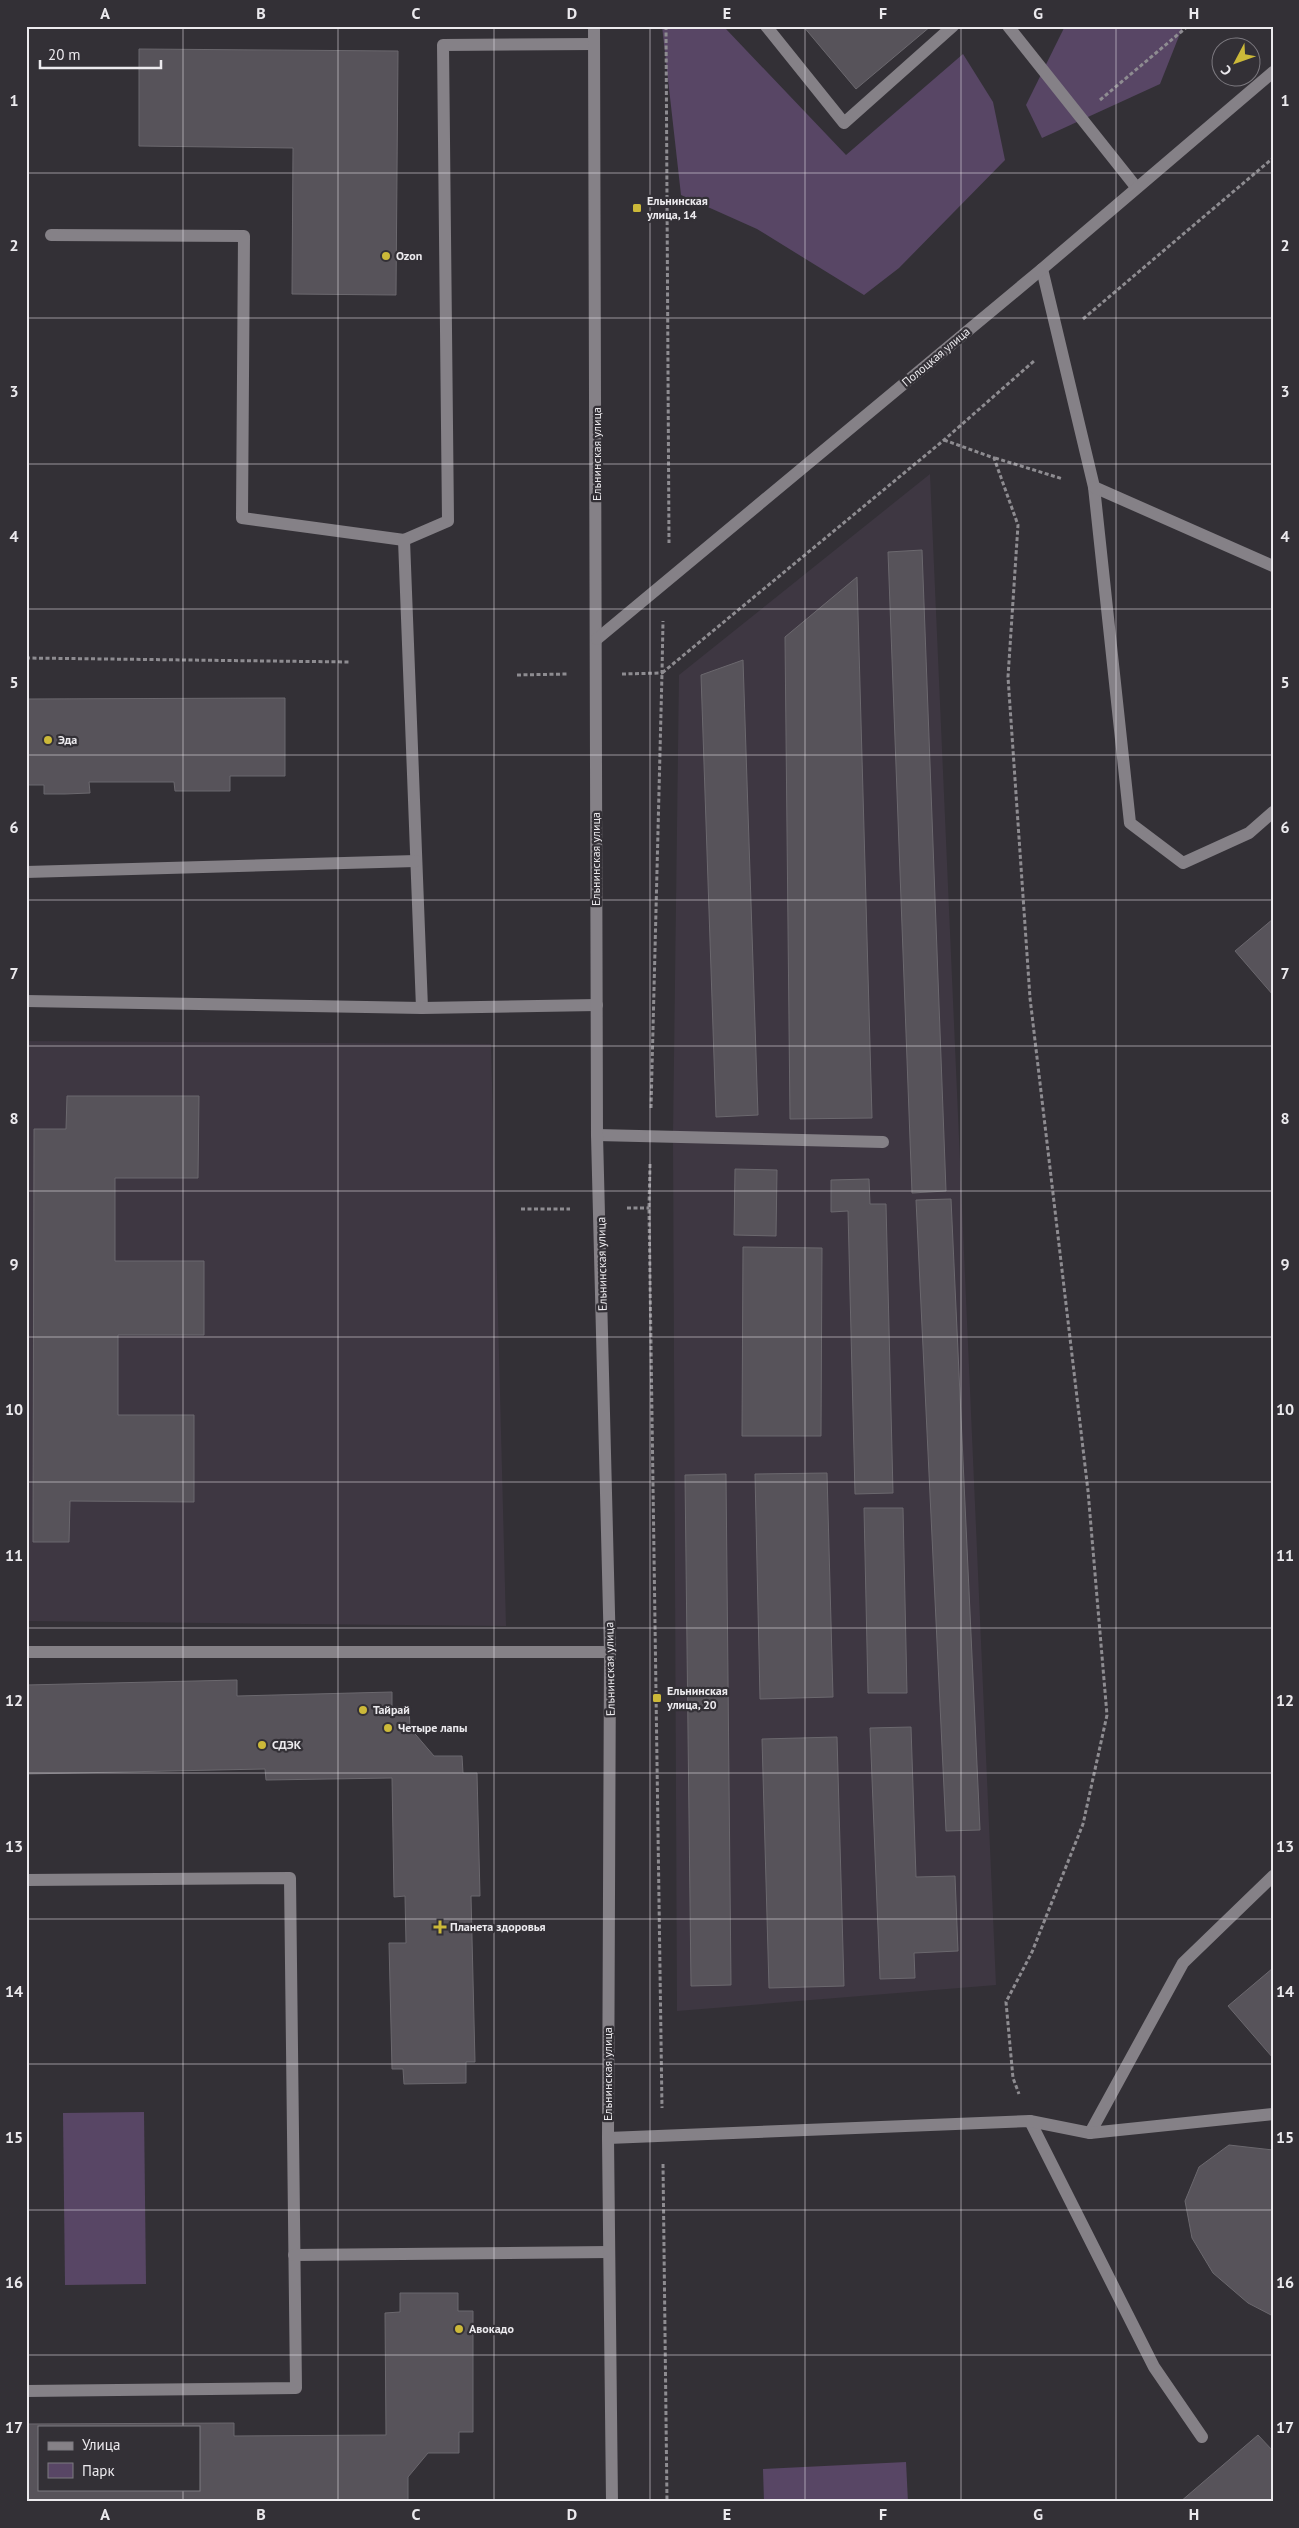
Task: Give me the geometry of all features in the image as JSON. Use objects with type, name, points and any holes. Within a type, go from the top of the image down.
[{"type":"street","name":"Ельнинская улица","points":[[594,26],[597,1135],[610,1652],[608,2138],[612,2502]]},
{"type":"street","points":[[766,26],[844,123],[953,26]]},
{"type":"street","points":[[1008,26],[1136,187]]},
{"type":"street","points":[[52,235],[244,236],[242,518],[404,540],[448,521],[443,45],[594,44]]},
{"type":"street","name":"Полоцкая улица","points":[[597,638],[1042,269],[1273,72]]},
{"type":"street","points":[[1042,269],[1094,487],[1130,823],[1183,863],[1250,833],[1273,812]]},
{"type":"street","points":[[1094,487],[1273,566]]},
{"type":"street","points":[[404,540],[422,1008]]},
{"type":"street","points":[[26,872],[416,861]]},
{"type":"street","points":[[26,1001],[422,1008],[597,1005]]},
{"type":"street","points":[[597,1135],[883,1142]]},
{"type":"street","points":[[26,1652],[610,1652]]},
{"type":"street","points":[[1090,2133],[1183,1963],[1273,1876]]},
{"type":"street","points":[[26,1880],[290,1878],[296,2388],[26,2391]]},
{"type":"street","points":[[608,2138],[1030,2122],[1090,2133],[1273,2114]]},
{"type":"street","points":[[1030,2122],[1154,2367],[1202,2437]]},
{"type":"street","points":[[294,2256],[609,2252]]},
{"type":"path","points":[[666,26],[670,534],[664,583],[649,1208],[667,2502]]},
{"type":"path","points":[[1080,117],[1188,26]]},
{"type":"path","points":[[662,673],[944,440],[1273,158]]},
{"type":"path","points":[[944,440],[994,458],[1094,487]]},
{"type":"path","points":[[994,458],[1018,526],[1008,677],[1029,988],[1088,1491],[1107,1715],[1083,1824],[1032,1952],[1006,2002],[1013,2078],[1030,2122]]},
{"type":"path","points":[[26,658],[349,662]]},
{"type":"shaded area","points":[[930,474],[996,1985],[677,2011],[673,1136],[679,675]]},
{"type":"shaded area","points":[[26,1041],[491,1044],[506,1626],[26,1621]]},
{"type":"green space","points":[[662,26],[726,26],[726,29],[846,155],[963,54],[993,102],[1005,160],[899,268],[864,295],[757,229],[681,195]]},
{"type":"green space","points":[[1065,26],[1183,26],[1160,84],[1042,138],[1026,105]]},
{"type":"green space","points":[[144,2112],[146,2284],[65,2285],[63,2113]]},
{"type":"green space","points":[[906,2462],[908,2502],[764,2502],[763,2469]]},
{"type":"building","points":[[803,26],[931,26],[856,89]]},
{"type":"building","points":[[139,49],[398,51],[396,295],[292,294],[293,148],[139,146]]},
{"type":"building","points":[[922,550],[946,1191],[912,1193],[888,552]]},
{"type":"building","points":[[857,577],[872,1118],[790,1119],[785,637]]},
{"type":"building","points":[[743,660],[758,1115],[716,1117],[701,675]]},
{"type":"building","points":[[285,698],[285,776],[230,776],[230,791],[175,791],[174,782],[89,782],[90,793],[44,794],[44,785],[26,785],[26,699]]},
{"type":"building","points":[[1273,919],[1273,995],[1235,951]]},
{"type":"building","points":[[67,1096],[199,1096],[198,1178],[115,1178],[115,1261],[204,1261],[204,1335],[118,1335],[118,1415],[194,1415],[194,1502],[70,1501],[69,1542],[33,1542],[34,1129],[66,1129]]},
{"type":"building","points":[[735,1169],[777,1170],[776,1236],[734,1235]]},
{"type":"building","points":[[869,1179],[870,1204],[886,1204],[893,1493],[855,1494],[848,1211],[831,1212],[831,1180]]},
{"type":"building","points":[[951,1199],[980,1830],[946,1831],[916,1200]]},
{"type":"building","points":[[743,1247],[822,1248],[821,1436],[742,1436]]},
{"type":"building","points":[[827,1473],[833,1697],[760,1699],[755,1474]]},
{"type":"building","points":[[726,1474],[731,1985],[691,1986],[685,1475]]},
{"type":"building","points":[[864,1508],[903,1508],[907,1693],[868,1693]]},
{"type":"building","points":[[237,1680],[237,1696],[392,1692],[392,1707],[409,1707],[410,1728],[434,1756],[462,1756],[463,1773],[477,1773],[480,1896],[471,1896],[475,2062],[466,2062],[466,2083],[404,2084],[403,2069],[392,2069],[389,1943],[406,1943],[405,1896],[394,1897],[392,1778],[266,1780],[265,1769],[26,1774],[26,1685]]},
{"type":"building","points":[[911,1727],[916,1877],[955,1876],[958,1951],[914,1953],[915,1978],[880,1979],[870,1728]]},
{"type":"building","points":[[837,1737],[844,1986],[769,1988],[762,1739]]},
{"type":"building","points":[[1273,1968],[1273,2058],[1228,2006]]},
{"type":"building","points":[[1229,2145],[1273,2150],[1273,2316],[1248,2303],[1213,2273],[1192,2238],[1185,2201],[1199,2167]]},
{"type":"building","points":[[400,2293],[458,2293],[458,2311],[473,2311],[473,2432],[459,2432],[459,2453],[428,2453],[408,2477],[408,2502],[26,2502],[26,2424],[234,2423],[234,2436],[386,2435],[385,2313],[400,2312]]},
{"type":"building","points":[[1258,2435],[1273,2451],[1273,2502],[1180,2502]]},
{"type":"place","name":"Ельнинская улица, 14","points":[[637,208]]},
{"type":"place","name":"Ozon","points":[[386,256]]},
{"type":"place","name":"Эда","points":[[48,740]]},
{"type":"place","name":"Ельнинская улица, 20","points":[[657,1698]]},
{"type":"place","name":"Тайрай","points":[[363,1710]]},
{"type":"place","name":"Четыре лапы","points":[[388,1728]]},
{"type":"place","name":"СДЭК","points":[[262,1745]]},
{"type":"place","name":"Планета здоровья","points":[[440,1927]]},
{"type":"place","name":"Авокадо","points":[[459,2329]]}]
